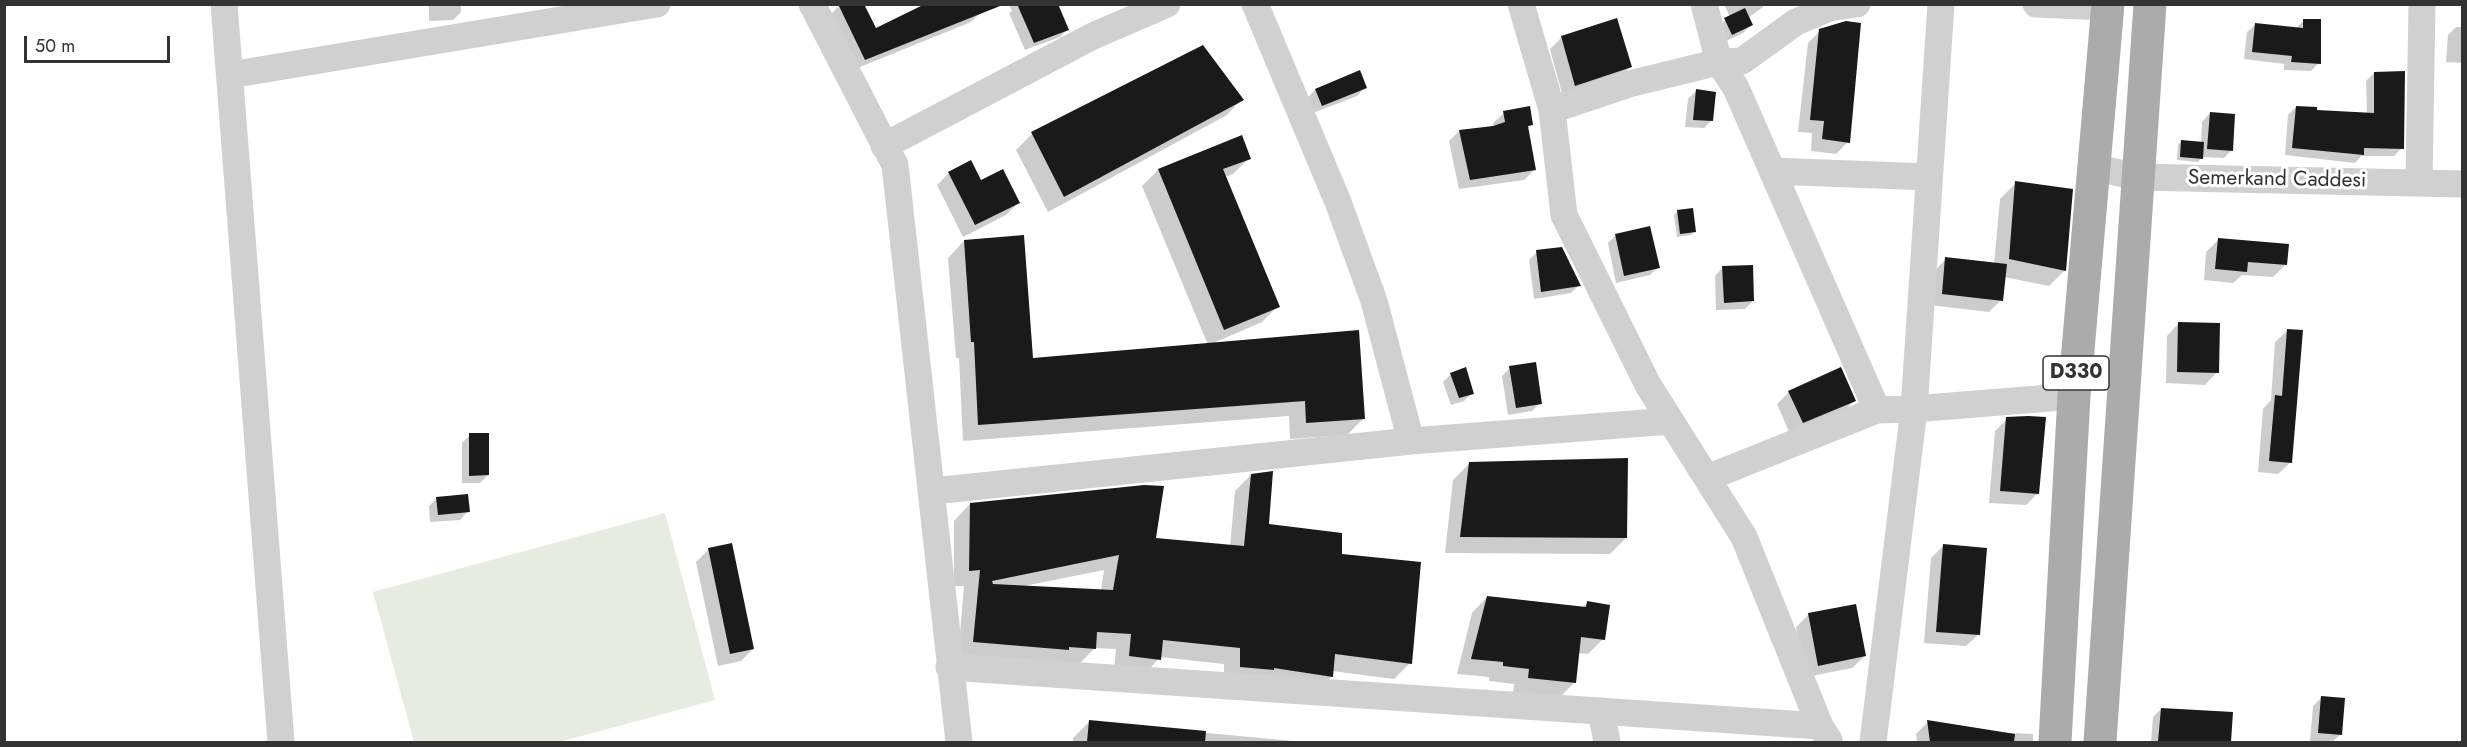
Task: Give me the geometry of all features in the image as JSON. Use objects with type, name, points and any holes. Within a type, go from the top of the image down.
[{"type":"main road","name":"D330","points":[[2100,742],[2150,4]]},
{"type":"main road","name":"D330","points":[[2055,742],[2074,396],[2092,167],[2108,6]]},
{"type":"street","points":[[225,4],[281,742]]},
{"type":"street","points":[[230,75],[657,4]]},
{"type":"street","points":[[812,4],[895,165],[933,491],[958,742]]},
{"type":"street","points":[[884,146],[1093,36],[1167,4]]},
{"type":"street","points":[[1255,4],[1338,202],[1374,301],[1411,441]]},
{"type":"street","points":[[949,667],[1601,711],[1825,734],[1744,537],[1648,386],[1564,214],[1552,110],[1521,4]]},
{"type":"street","points":[[1704,4],[1719,62],[1736,88],[1877,410]]},
{"type":"street","points":[[1552,110],[1629,84],[1719,62],[1742,62],[1796,22],[1829,8],[1857,4]]},
{"type":"street","points":[[1873,742],[1914,409],[1941,4]]},
{"type":"street","points":[[2036,4],[2108,6]]},
{"type":"street","points":[[2419,183],[2422,4]]},
{"type":"street","name":"Semerkand Caddesi","points":[[2092,167],[2137,177],[2463,184]]},
{"type":"street","points":[[1773,171],[1929,177]]},
{"type":"street","points":[[1707,478],[1877,410],[2074,396]]},
{"type":"street","points":[[933,491],[1411,441],[1671,421]]},
{"type":"street","points":[[1601,711],[1607,742]]},
{"type":"shaded area","points":[[665,513],[715,700],[559,742],[414,742],[373,592]]},
{"type":"building","points":[[838,4],[864,4],[876,28],[925,4],[1000,6],[865,60]]},
{"type":"building","points":[[1017,4],[1058,4],[1069,30],[1034,43]]},
{"type":"building","points":[[1745,8],[1753,25],[1732,35],[1724,18]]},
{"type":"building","points":[[1617,18],[1632,67],[1575,86],[1561,36]]},
{"type":"building","points":[[2303,19],[2321,19],[2321,64],[2291,62],[2292,56],[2252,52],[2255,23],[2303,28]]},
{"type":"building","points":[[1846,21],[1861,23],[1850,143],[1822,139],[1824,121],[1810,120],[1819,29]]},
{"type":"building","points":[[1203,45],[1244,100],[1064,197],[1031,132]]},
{"type":"building","points":[[1360,70],[1367,88],[1322,106],[1315,89]]},
{"type":"building","points":[[2405,71],[2404,149],[2364,148],[2364,155],[2292,148],[2296,106],[2317,107],[2317,110],[2374,113],[2374,72]]},
{"type":"building","points":[[1696,89],[1716,92],[1713,121],[1693,120]]},
{"type":"building","points":[[1530,106],[1533,125],[1528,126],[1536,170],[1470,180],[1459,130],[1493,126],[1505,122],[1503,111]]},
{"type":"building","points":[[2210,112],[2235,114],[2233,151],[2207,149]]},
{"type":"building","points":[[1242,135],[1251,159],[1223,169],[1280,307],[1224,330],[1158,169]]},
{"type":"building","points":[[2181,140],[2204,142],[2203,159],[2180,157]]},
{"type":"building","points":[[971,160],[981,180],[1003,169],[1020,203],[975,225],[948,172]]},
{"type":"building","points":[[2015,181],[2073,189],[2066,271],[2009,259]]},
{"type":"building","points":[[1693,208],[1696,232],[1680,234],[1677,210]]},
{"type":"building","points":[[1650,226],[1660,268],[1624,276],[1615,234]]},
{"type":"building","points":[[1024,235],[1033,358],[1359,330],[1365,419],[1306,423],[1305,401],[978,425],[974,342],[971,342],[964,240]]},
{"type":"building","points":[[2218,238],[2289,244],[2287,265],[2248,262],[2247,272],[2215,269]]},
{"type":"building","points":[[1562,247],[1581,286],[1541,292],[1536,250]]},
{"type":"building","points":[[1945,257],[2007,264],[2003,301],[1942,294]]},
{"type":"building","points":[[1753,265],[1754,301],[1724,303],[1722,266]]},
{"type":"building","points":[[2178,322],[2220,323],[2219,373],[2177,372]]},
{"type":"building","points":[[2287,329],[2303,330],[2292,463],[2269,461],[2275,395],[2282,396]]},
{"type":"building","points":[[1536,362],[1542,404],[1516,408],[1509,366]]},
{"type":"building","points":[[1466,367],[1474,394],[1459,398],[1450,373]]},
{"type":"building","points":[[1841,367],[1856,401],[1803,423],[1788,391]]},
{"type":"building","points":[[2006,417],[2046,417],[2039,494],[2000,491]]},
{"type":"building","points":[[469,433],[489,433],[489,475],[469,476]]},
{"type":"building","points":[[1628,458],[1627,538],[1460,537],[1469,462]]},
{"type":"building","points":[[1273,471],[1269,524],[1342,533],[1342,554],[1421,562],[1412,664],[1335,654],[1333,677],[1274,668],[1274,670],[1240,667],[1240,648],[1163,640],[1161,660],[1129,656],[1131,634],[1097,632],[1096,649],[1069,647],[1069,650],[973,642],[980,570],[969,571],[970,503],[1144,485],[1164,486],[1156,538],[1244,546],[1251,474]],"holes":[[[1119,555],[1113,590],[993,584],[992,581]]]},
{"type":"building","points":[[468,494],[470,512],[438,515],[436,497]]},
{"type":"building","points":[[732,543],[754,649],[730,654],[708,548]]},
{"type":"building","points":[[1943,544],[1987,548],[1980,635],[1936,632]]},
{"type":"building","points":[[1487,596],[1586,607],[1587,601],[1610,605],[1605,640],[1581,637],[1576,683],[1528,678],[1529,669],[1503,666],[1503,662],[1471,659]]},
{"type":"building","points":[[1856,604],[1866,656],[1818,666],[1808,613]]},
{"type":"building","points":[[2321,696],[2345,698],[2342,735],[2318,733]]},
{"type":"building","points":[[2161,708],[2233,712],[2231,742],[2158,742]]},
{"type":"building","points":[[1089,720],[1206,731],[1205,742],[1087,742]]},
{"type":"building","points":[[1927,720],[2015,734],[2014,742],[1930,742]]}]
